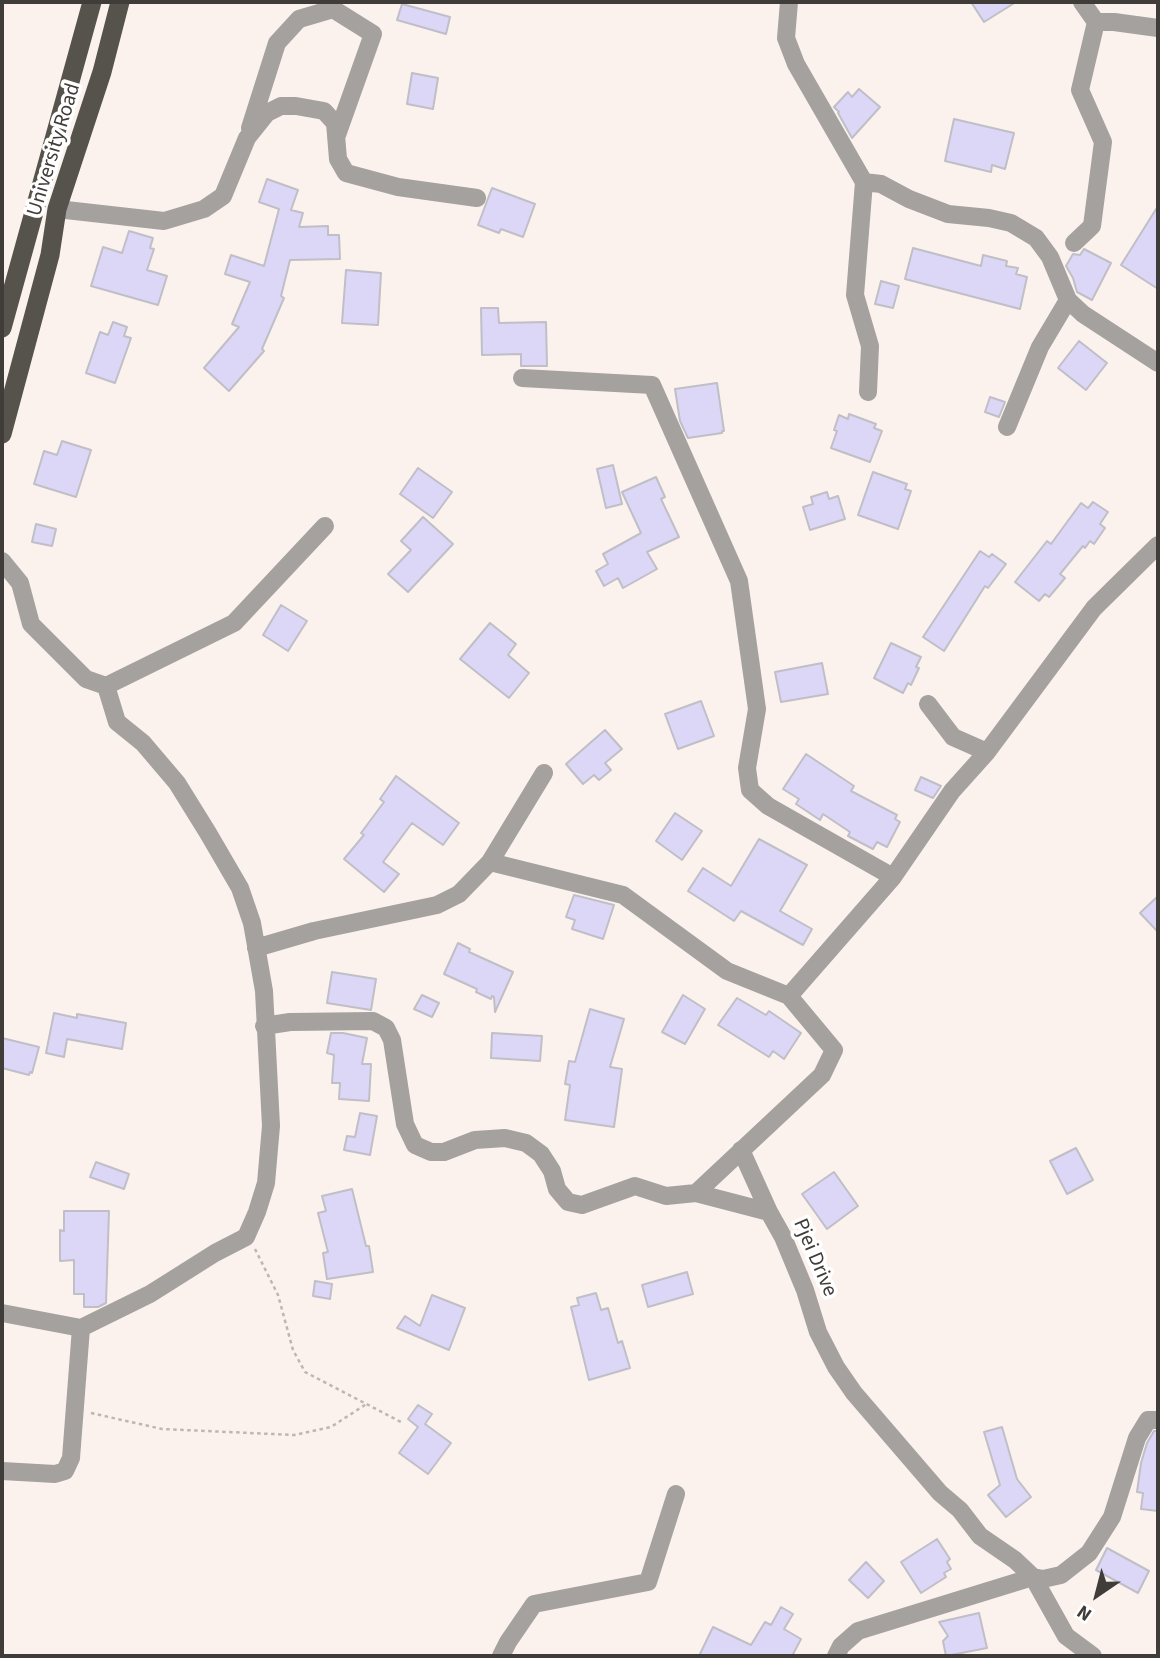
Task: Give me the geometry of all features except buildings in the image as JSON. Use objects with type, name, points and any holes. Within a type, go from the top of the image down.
[{"type":"highway","name":"University Road","points":[[2,328],[92,2]]},
{"type":"highway","name":"University Road","points":[[2,434],[50,256],[57,209],[102,72],[120,2]]},
{"type":"street","points":[[789,2],[786,38],[796,64],[864,182],[855,295],[870,346],[868,392]]},
{"type":"street","points":[[1074,243],[1092,226],[1103,142],[1080,90],[1096,22],[1083,2]]},
{"type":"street","points":[[57,209],[164,221],[204,209],[223,196],[247,138],[277,43],[299,19],[333,9],[373,34],[337,135]]},
{"type":"street","points":[[1096,22],[1158,29]]},
{"type":"street","points":[[247,138],[267,113],[281,106],[324,111],[335,123],[338,159],[346,173],[398,187],[477,198]]},
{"type":"street","points":[[864,182],[881,184],[909,199],[948,214],[1011,223],[1036,238],[1051,257],[1068,300],[1083,314],[1158,363]]},
{"type":"street","points":[[1007,427],[1040,347],[1068,300]]},
{"type":"street","points":[[523,378],[652,385],[739,581],[757,709],[747,768],[750,790],[768,806],[893,877]]},
{"type":"street","points":[[2,561],[20,583],[31,624],[86,679],[106,686],[234,623],[325,526]]},
{"type":"street","points":[[789,996],[893,877],[952,791],[987,752],[1094,608],[1158,545]]},
{"type":"street","points":[[2,1313],[81,1328],[150,1294],[246,1237],[266,1183],[271,1126],[264,991],[251,923],[240,888],[177,783],[143,743],[117,722],[106,686]]},
{"type":"street","points":[[929,704],[953,737],[987,752]]},
{"type":"street","points":[[256,948],[314,931],[437,905],[459,894],[490,862],[544,773]]},
{"type":"street","points":[[490,862],[623,895],[727,971],[789,996],[834,1049],[822,1075],[695,1193]]},
{"type":"street","name":"Pjei Drive","points":[[264,1026],[290,1022],[373,1021],[386,1028],[392,1040],[405,1124],[415,1145],[431,1153],[444,1152],[475,1140],[505,1138],[526,1143],[541,1154],[552,1171],[557,1189],[568,1202],[582,1205],[635,1186],[666,1196],[695,1193],[769,1212],[783,1237],[805,1290],[818,1332],[836,1367],[854,1393],[940,1493],[960,1510],[981,1535],[1033,1577]]},
{"type":"street","points":[[741,1150],[769,1212]]},
{"type":"street","points":[[2,1471],[55,1474],[65,1471],[71,1458],[81,1328]]},
{"type":"street","points":[[836,1656],[841,1646],[858,1631],[1033,1577],[1043,1579],[1061,1575],[1089,1553],[1111,1517],[1136,1438],[1148,1420],[1158,1420]]},
{"type":"street","points":[[501,1656],[534,1604],[648,1582],[676,1494]]},
{"type":"street","points":[[1033,1577],[1066,1636],[1093,1656]]},
{"type":"path","points":[[246,1237],[257,1252],[278,1295],[293,1350],[305,1372],[401,1422]]},
{"type":"path","points":[[75,1411],[162,1429],[294,1435],[331,1427],[368,1403]]}]
